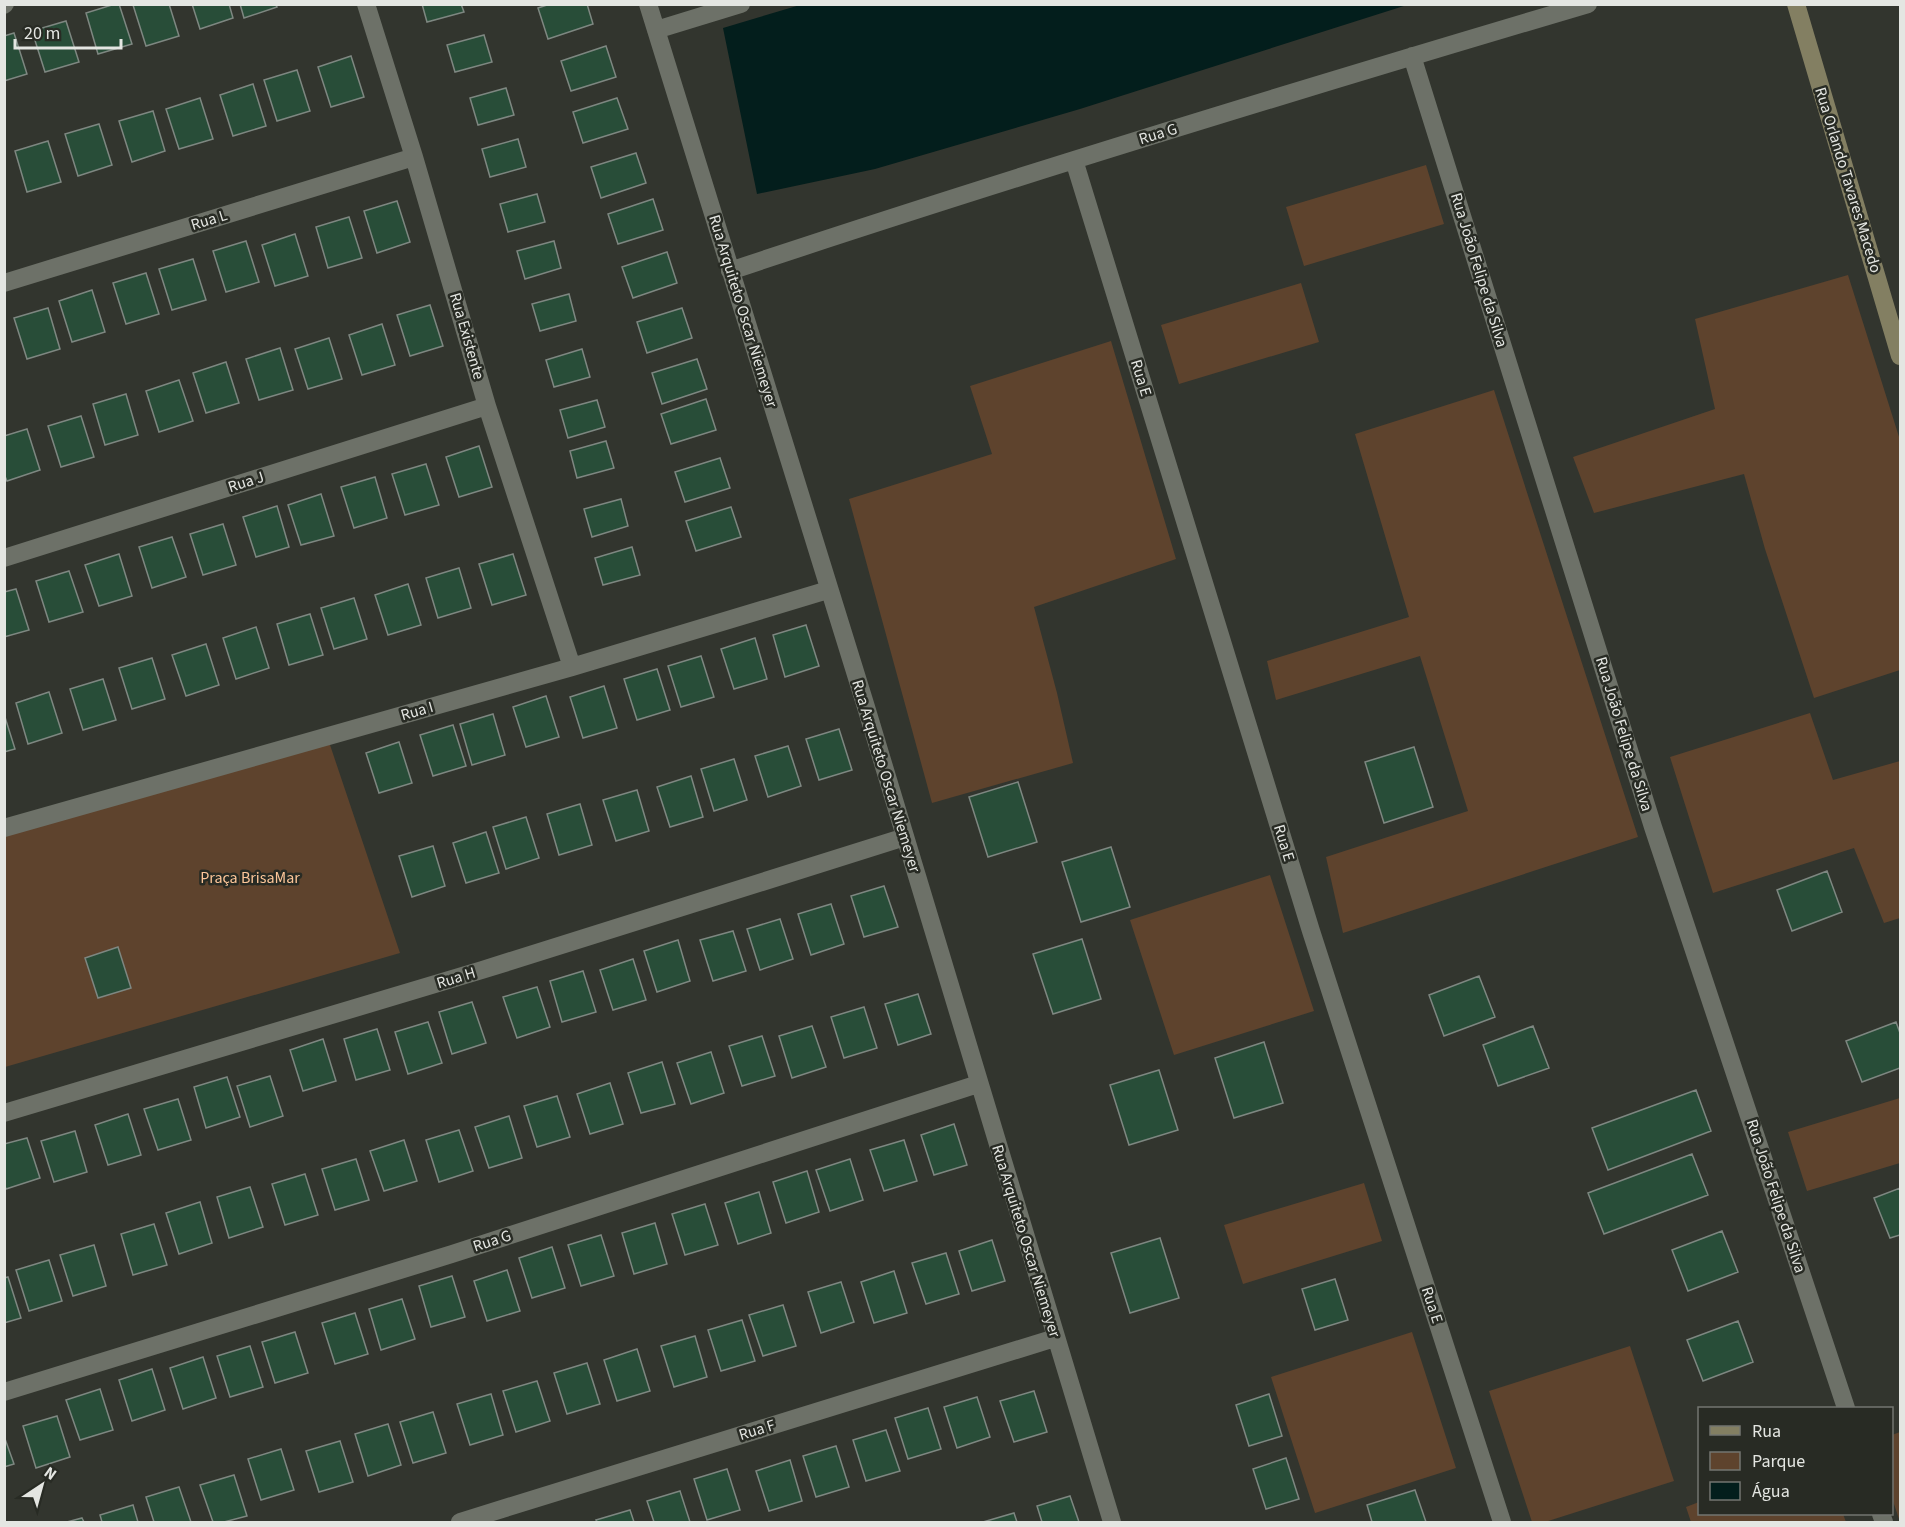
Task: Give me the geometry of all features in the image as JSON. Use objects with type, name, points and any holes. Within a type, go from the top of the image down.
[{"type":"street","name":"Rua Existente","points":[[366,4],[414,157],[487,406],[572,667]]},
{"type":"street","name":"Rua Arquiteto Oscar Niemeyer","points":[[648,4],[905,837],[1112,1522]]},
{"type":"street","points":[[656,30],[741,4]]},
{"type":"street","name":"Rua G","points":[[730,271],[905,212],[1588,4]]},
{"type":"street","name":"Rua Orlando Tavares Macedo","points":[[1796,4],[1900,356]]},
{"type":"street","name":"Rua João Felipe da Silva","points":[[1412,56],[1653,827],[1846,1407]]},
{"type":"street","name":"Rua L","points":[[4,283],[414,157]]},
{"type":"street","name":"Rua E","points":[[1074,160],[1308,920],[1502,1522]]},
{"type":"street","name":"Rua J","points":[[4,558],[487,406]]},
{"type":"street","name":"Rua I","points":[[4,828],[572,667],[828,590]]},
{"type":"street","name":"Rua H","points":[[4,1113],[471,973],[905,837]]},
{"type":"street","name":"Rua G","points":[[4,1392],[452,1254],[978,1084]]},
{"type":"street","name":"Rua F","points":[[460,1522],[1055,1338]]},
{"type":"green space","points":[[1426,165],[1444,224],[1304,266],[1286,207]]},
{"type":"green space","points":[[1848,275],[1900,440],[1900,670],[1814,698],[1765,549],[1744,474],[1594,513],[1573,457],[1715,409],[1695,319]]},
{"type":"green space","points":[[1301,283],[1319,342],[1179,384],[1161,325]]},
{"type":"green space","points":[[1111,341],[1176,559],[1034,607],[1073,763],[932,803],[849,499],[992,454],[970,386]]},
{"type":"green space","points":[[1494,390],[1638,837],[1343,933],[1326,857],[1468,811],[1420,656],[1276,700],[1267,661],[1409,617],[1355,434]]},
{"type":"green space","points":[[1810,713],[1833,780],[1900,761],[1900,918],[1884,923],[1854,848],[1713,893],[1670,757]]},
{"type":"green space","name":"Praça BrisaMar","points":[[327,736],[400,953],[5,1067],[5,836]]},
{"type":"green space","points":[[1270,875],[1314,1011],[1174,1055],[1130,920]]},
{"type":"green space","points":[[1900,1098],[1900,1163],[1807,1191],[1788,1132]]},
{"type":"green space","points":[[1364,1183],[1382,1241],[1243,1284],[1224,1225]]},
{"type":"green space","points":[[1412,1332],[1456,1468],[1315,1513],[1271,1377]]},
{"type":"green space","points":[[1630,1346],[1674,1481],[1545,1522],[1532,1522],[1489,1391]]},
{"type":"green space","points":[[1900,1432],[1900,1522],[1893,1501],[1893,1435]]},
{"type":"green space","points":[[1698,1502],[1698,1515],[1843,1515],[1846,1522],[1691,1522],[1686,1507]]},
{"type":"water","points":[[800,5],[1407,5],[1080,109],[875,169],[757,194],[723,28]]},
{"type":"building","points":[[119,4],[132,44],[98,54],[86,13]]},
{"type":"building","points":[[169,4],[179,36],[146,46],[133,5]]},
{"type":"building","points":[[192,4],[229,4],[233,18],[200,29]]},
{"type":"building","points":[[240,4],[276,4],[277,7],[244,18]]},
{"type":"building","points":[[422,4],[461,4],[464,12],[427,22]]},
{"type":"building","points":[[550,4],[587,4],[593,24],[548,39],[538,8]]},
{"type":"building","points":[[66,21],[79,62],[45,72],[32,31]]},
{"type":"building","points":[[14,33],[27,74],[4,81],[4,36]]},
{"type":"building","points":[[484,35],[492,62],[455,72],[447,45]]},
{"type":"building","points":[[606,46],[616,77],[571,91],[561,61]]},
{"type":"building","points":[[351,56],[364,97],[331,107],[318,67]]},
{"type":"building","points":[[297,70],[310,111],[277,121],[264,80]]},
{"type":"building","points":[[253,84],[266,126],[233,136],[220,95]]},
{"type":"building","points":[[506,88],[514,115],[478,125],[470,98]]},
{"type":"building","points":[[200,98],[213,139],[179,149],[166,109]]},
{"type":"building","points":[[617,98],[628,129],[583,143],[573,112]]},
{"type":"building","points":[[153,111],[165,151],[132,162],[119,121]]},
{"type":"building","points":[[99,124],[112,165],[78,176],[65,134]]},
{"type":"building","points":[[518,139],[526,167],[490,177],[482,149]]},
{"type":"building","points":[[48,141],[61,182],[27,192],[15,151]]},
{"type":"building","points":[[636,153],[646,183],[601,198],[591,167]]},
{"type":"building","points":[[537,194],[545,222],[508,232],[500,204]]},
{"type":"building","points":[[653,199],[663,230],[618,244],[608,214]]},
{"type":"building","points":[[397,201],[410,242],[377,253],[364,211]]},
{"type":"building","points":[[349,217],[362,258],[328,268],[316,227]]},
{"type":"building","points":[[295,234],[308,276],[275,286],[262,245]]},
{"type":"building","points":[[246,241],[259,282],[226,292],[213,251]]},
{"type":"building","points":[[554,241],[561,268],[525,279],[517,251]]},
{"type":"building","points":[[667,252],[677,283],[633,298],[622,267]]},
{"type":"building","points":[[193,259],[206,300],[172,310],[159,269]]},
{"type":"building","points":[[146,273],[159,314],[126,324],[113,283]]},
{"type":"building","points":[[92,290],[105,332],[72,342],[59,301]]},
{"type":"building","points":[[569,294],[576,321],[540,331],[532,304]]},
{"type":"building","points":[[430,305],[443,346],[410,356],[397,315]]},
{"type":"building","points":[[48,308],[60,349],[27,359],[14,318]]},
{"type":"building","points":[[682,308],[692,338],[647,353],[637,322]]},
{"type":"building","points":[[382,324],[395,365],[362,375],[349,335]]},
{"type":"building","points":[[329,338],[342,379],[308,389],[295,349]]},
{"type":"building","points":[[280,348],[293,390],[259,400],[246,359]]},
{"type":"building","points":[[582,349],[590,377],[554,387],[546,360]]},
{"type":"building","points":[[697,359],[707,389],[662,404],[652,373]]},
{"type":"building","points":[[226,362],[239,403],[206,413],[193,373]]},
{"type":"building","points":[[179,380],[193,421],[159,432],[146,391]]},
{"type":"building","points":[[126,394],[138,435],[105,445],[93,404]]},
{"type":"building","points":[[706,399],[716,430],[671,444],[661,414]]},
{"type":"building","points":[[597,400],[605,427],[568,438],[560,410]]},
{"type":"building","points":[[81,416],[94,457],[61,467],[48,426]]},
{"type":"building","points":[[27,429],[40,470],[7,481],[4,474],[4,436]]},
{"type":"building","points":[[606,441],[614,468],[577,478],[570,451]]},
{"type":"building","points":[[479,446],[492,487],[459,497],[446,457]]},
{"type":"building","points":[[720,458],[730,488],[685,502],[675,472]]},
{"type":"building","points":[[426,464],[439,505],[405,515],[392,474]]},
{"type":"building","points":[[375,477],[387,518],[354,528],[341,487]]},
{"type":"building","points":[[321,494],[334,536],[301,545],[288,505]]},
{"type":"building","points":[[621,499],[628,526],[592,537],[584,509]]},
{"type":"building","points":[[277,506],[289,547],[256,557],[243,517]]},
{"type":"building","points":[[731,507],[741,537],[696,551],[686,521]]},
{"type":"building","points":[[223,524],[236,565],[203,575],[190,534]]},
{"type":"building","points":[[172,537],[186,577],[152,588],[139,547]]},
{"type":"building","points":[[632,547],[640,575],[603,585],[595,558]]},
{"type":"building","points":[[119,554],[132,596],[99,606],[85,565]]},
{"type":"building","points":[[513,554],[526,595],[492,605],[479,564]]},
{"type":"building","points":[[459,568],[471,608],[438,618],[426,578]]},
{"type":"building","points":[[69,571],[83,612],[49,622],[36,581]]},
{"type":"building","points":[[408,584],[421,625],[388,635],[375,595]]},
{"type":"building","points":[[16,589],[29,630],[4,637],[4,592]]},
{"type":"building","points":[[354,598],[367,639],[334,649],[321,608]]},
{"type":"building","points":[[310,614],[323,655],[289,665],[277,624]]},
{"type":"building","points":[[806,625],[819,666],[785,677],[773,635]]},
{"type":"building","points":[[256,627],[269,668],[236,679],[223,638]]},
{"type":"building","points":[[755,638],[767,679],[734,689],[721,649]]},
{"type":"building","points":[[206,644],[219,685],[186,696],[172,655]]},
{"type":"building","points":[[701,656],[714,697],[681,707],[668,666]]},
{"type":"building","points":[[152,658],[165,699],[132,709],[119,668]]},
{"type":"building","points":[[657,669],[670,710],[637,720],[624,679]]},
{"type":"building","points":[[103,679],[116,720],[83,730],[70,689]]},
{"type":"building","points":[[604,686],[617,728],[583,738],[570,697]]},
{"type":"building","points":[[49,692],[62,733],[28,744],[16,703]]},
{"type":"building","points":[[546,696],[559,737],[526,747],[513,707]]},
{"type":"building","points":[[4,714],[15,749],[4,752]]},
{"type":"building","points":[[493,714],[505,755],[472,765],[460,724]]},
{"type":"building","points":[[453,725],[466,766],[433,776],[420,735]]},
{"type":"building","points":[[839,729],[852,770],[819,780],[806,739]]},
{"type":"building","points":[[399,742],[412,783],[379,793],[366,753]]},
{"type":"building","points":[[788,746],[801,786],[768,797],[755,756]]},
{"type":"building","points":[[1414,747],[1433,807],[1384,823],[1365,762]]},
{"type":"building","points":[[734,759],[747,800],[714,811],[701,769]]},
{"type":"building","points":[[691,776],[703,817],[670,827],[657,787]]},
{"type":"building","points":[[1018,782],[1037,842],[988,857],[969,797]]},
{"type":"building","points":[[637,790],[649,831],[616,841],[603,800]]},
{"type":"building","points":[[580,804],[592,845],[559,855],[547,814]]},
{"type":"building","points":[[526,817],[539,858],[506,869],[493,827]]},
{"type":"building","points":[[486,832],[499,873],[466,883],[453,843]]},
{"type":"building","points":[[433,846],[445,886],[412,897],[399,856]]},
{"type":"building","points":[[1111,847],[1130,907],[1081,922],[1062,862]]},
{"type":"building","points":[[1827,871],[1842,912],[1792,931],[1777,890]]},
{"type":"building","points":[[884,886],[898,927],[864,937],[851,896]]},
{"type":"building","points":[[831,904],[844,944],[811,955],[798,914]]},
{"type":"building","points":[[780,919],[793,959],[760,970],[747,929]]},
{"type":"building","points":[[733,931],[746,971],[713,981],[700,940]]},
{"type":"building","points":[[1082,939],[1101,999],[1053,1014],[1033,954]]},
{"type":"building","points":[[678,940],[690,981],[657,992],[644,951]]},
{"type":"building","points":[[118,947],[131,988],[98,998],[85,958]]},
{"type":"building","points":[[633,959],[646,1000],[613,1010],[600,970]]},
{"type":"building","points":[[583,971],[596,1012],[562,1022],[550,981]]},
{"type":"building","points":[[1479,976],[1495,1017],[1444,1036],[1429,995]]},
{"type":"building","points":[[537,987],[550,1027],[517,1038],[503,997]]},
{"type":"building","points":[[918,994],[931,1034],[898,1045],[885,1004]]},
{"type":"building","points":[[472,1002],[486,1043],[452,1054],[439,1012]]},
{"type":"building","points":[[864,1007],[877,1048],[844,1058],[831,1017]]},
{"type":"building","points":[[428,1022],[442,1063],[408,1074],[395,1032]]},
{"type":"building","points":[[1896,1022],[1900,1033],[1900,1068],[1862,1082],[1846,1041]]},
{"type":"building","points":[[812,1026],[826,1067],[792,1078],[779,1036]]},
{"type":"building","points":[[1533,1026],[1549,1068],[1498,1086],[1483,1045]]},
{"type":"building","points":[[377,1029],[390,1070],[356,1080],[344,1039]]},
{"type":"building","points":[[762,1036],[775,1076],[742,1086],[729,1046]]},
{"type":"building","points":[[323,1039],[336,1081],[303,1091],[290,1050]]},
{"type":"building","points":[[1264,1042],[1283,1103],[1234,1118],[1215,1058]]},
{"type":"building","points":[[711,1052],[724,1093],[691,1104],[677,1063]]},
{"type":"building","points":[[662,1062],[675,1104],[641,1113],[628,1073]]},
{"type":"building","points":[[1159,1070],[1178,1130],[1129,1145],[1110,1085]]},
{"type":"building","points":[[270,1076],[283,1116],[250,1127],[237,1086]]},
{"type":"building","points":[[227,1077],[240,1117],[206,1128],[194,1087]]},
{"type":"building","points":[[610,1083],[623,1124],[590,1134],[577,1094]]},
{"type":"building","points":[[1696,1090],[1711,1131],[1608,1170],[1592,1128]]},
{"type":"building","points":[[557,1096],[570,1137],[537,1147],[524,1106]]},
{"type":"building","points":[[178,1099],[191,1140],[158,1150],[144,1109]]},
{"type":"building","points":[[128,1114],[141,1155],[108,1165],[95,1125]]},
{"type":"building","points":[[509,1116],[522,1158],[489,1168],[475,1127]]},
{"type":"building","points":[[954,1124],[967,1165],[934,1175],[921,1135]]},
{"type":"building","points":[[459,1130],[473,1171],[439,1182],[426,1140]]},
{"type":"building","points":[[75,1131],[87,1172],[54,1182],[41,1141]]},
{"type":"building","points":[[27,1138],[40,1178],[6,1189],[4,1144]]},
{"type":"building","points":[[404,1140],[417,1181],[384,1191],[370,1151]]},
{"type":"building","points":[[904,1140],[917,1181],[884,1191],[870,1150]]},
{"type":"building","points":[[1692,1154],[1708,1195],[1604,1234],[1588,1193]]},
{"type":"building","points":[[356,1159],[369,1200],[335,1210],[322,1169]]},
{"type":"building","points":[[850,1159],[863,1200],[830,1211],[816,1170]]},
{"type":"building","points":[[807,1171],[819,1212],[786,1223],[773,1182]]},
{"type":"building","points":[[305,1174],[318,1215],[285,1225],[272,1184]]},
{"type":"building","points":[[250,1187],[263,1227],[229,1238],[217,1197]]},
{"type":"building","points":[[1900,1188],[1900,1235],[1890,1238],[1874,1198]]},
{"type":"building","points":[[759,1192],[771,1233],[738,1244],[725,1203]]},
{"type":"building","points":[[200,1202],[212,1243],[179,1254],[166,1213]]},
{"type":"building","points":[[705,1204],[718,1245],[685,1255],[672,1214]]},
{"type":"building","points":[[655,1223],[667,1264],[634,1274],[622,1233]]},
{"type":"building","points":[[154,1224],[167,1265],[133,1275],[121,1234]]},
{"type":"building","points":[[1722,1231],[1738,1272],[1688,1291],[1672,1250]]},
{"type":"building","points":[[601,1235],[614,1276],[581,1286],[568,1245]]},
{"type":"building","points":[[1160,1238],[1179,1298],[1130,1313],[1111,1253]]},
{"type":"building","points":[[992,1240],[1005,1281],[972,1291],[959,1251]]},
{"type":"building","points":[[94,1245],[106,1286],[73,1296],[60,1255]]},
{"type":"building","points":[[552,1247],[565,1288],[532,1298],[519,1258]]},
{"type":"building","points":[[946,1253],[959,1294],[926,1304],[912,1263]]},
{"type":"building","points":[[49,1260],[62,1301],[29,1311],[16,1270]]},
{"type":"building","points":[[507,1270],[520,1311],[487,1321],[474,1281]]},
{"type":"building","points":[[894,1271],[907,1313],[874,1323],[861,1282]]},
{"type":"building","points":[[452,1276],[465,1317],[431,1327],[419,1286]]},
{"type":"building","points":[[8,1277],[21,1318],[4,1323],[4,1278]]},
{"type":"building","points":[[1335,1279],[1348,1320],[1315,1330],[1302,1289]]},
{"type":"building","points":[[841,1282],[854,1322],[821,1333],[808,1292]]},
{"type":"building","points":[[402,1299],[415,1339],[381,1350],[369,1309]]},
{"type":"building","points":[[783,1305],[796,1346],[763,1356],[749,1315]]},
{"type":"building","points":[[355,1313],[368,1354],[335,1364],[322,1323]]},
{"type":"building","points":[[742,1320],[755,1361],[721,1371],[708,1330]]},
{"type":"building","points":[[1738,1321],[1753,1362],[1703,1381],[1687,1340]]},
{"type":"building","points":[[295,1332],[308,1373],[275,1383],[262,1342]]},
{"type":"building","points":[[695,1336],[707,1377],[674,1387],[661,1346]]},
{"type":"building","points":[[250,1346],[263,1387],[230,1397],[217,1356]]},
{"type":"building","points":[[637,1349],[650,1391],[617,1401],[604,1360]]},
{"type":"building","points":[[203,1357],[216,1398],[183,1409],[170,1368]]},
{"type":"building","points":[[587,1363],[600,1404],[567,1414],[554,1373]]},
{"type":"building","points":[[152,1369],[165,1410],[132,1421],[119,1380]]},
{"type":"building","points":[[537,1381],[550,1421],[516,1432],[503,1391]]},
{"type":"building","points":[[100,1389],[113,1430],[80,1440],[66,1400]]},
{"type":"building","points":[[1034,1391],[1047,1432],[1014,1442],[1000,1401]]},
{"type":"building","points":[[491,1394],[503,1435],[470,1445],[457,1404]]},
{"type":"building","points":[[1269,1394],[1282,1436],[1249,1446],[1236,1405]]},
{"type":"building","points":[[977,1397],[990,1437],[957,1448],[944,1407]]},
{"type":"building","points":[[928,1408],[941,1449],[908,1459],[895,1418]]},
{"type":"building","points":[[433,1412],[446,1453],[413,1463],[400,1422]]},
{"type":"building","points":[[57,1416],[70,1457],[36,1468],[23,1426]]},
{"type":"building","points":[[388,1424],[401,1465],[368,1476],[355,1434]]},
{"type":"building","points":[[886,1430],[900,1471],[866,1481],[853,1440]]},
{"type":"building","points":[[4,1436],[14,1464],[4,1467]]},
{"type":"building","points":[[340,1441],[353,1482],[319,1492],[306,1451]]},
{"type":"building","points":[[836,1446],[849,1487],[816,1497],[803,1456]]},
{"type":"building","points":[[281,1449],[294,1490],[261,1500],[248,1459]]},
{"type":"building","points":[[1286,1458],[1299,1499],[1266,1509],[1253,1469]]},
{"type":"building","points":[[790,1460],[802,1501],[769,1511],[756,1471]]},
{"type":"building","points":[[727,1469],[740,1510],[707,1520],[694,1479]]},
{"type":"building","points":[[234,1475],[247,1516],[224,1522],[213,1522],[200,1485]]},
{"type":"building","points":[[179,1487],[191,1522],[154,1522],[146,1497]]},
{"type":"building","points":[[1415,1490],[1426,1522],[1372,1522],[1367,1505]]},
{"type":"building","points":[[680,1491],[690,1522],[654,1522],[647,1501]]},
{"type":"building","points":[[1070,1496],[1079,1522],[1042,1522],[1037,1506]]},
{"type":"building","points":[[133,1505],[138,1522],[102,1522],[100,1515]]},
{"type":"building","points":[[630,1510],[634,1522],[597,1522],[596,1520]]},
{"type":"building","points":[[1014,1513],[1017,1522],[983,1522]]},
{"type":"building","points":[[82,1518],[84,1522],[67,1522]]}]
